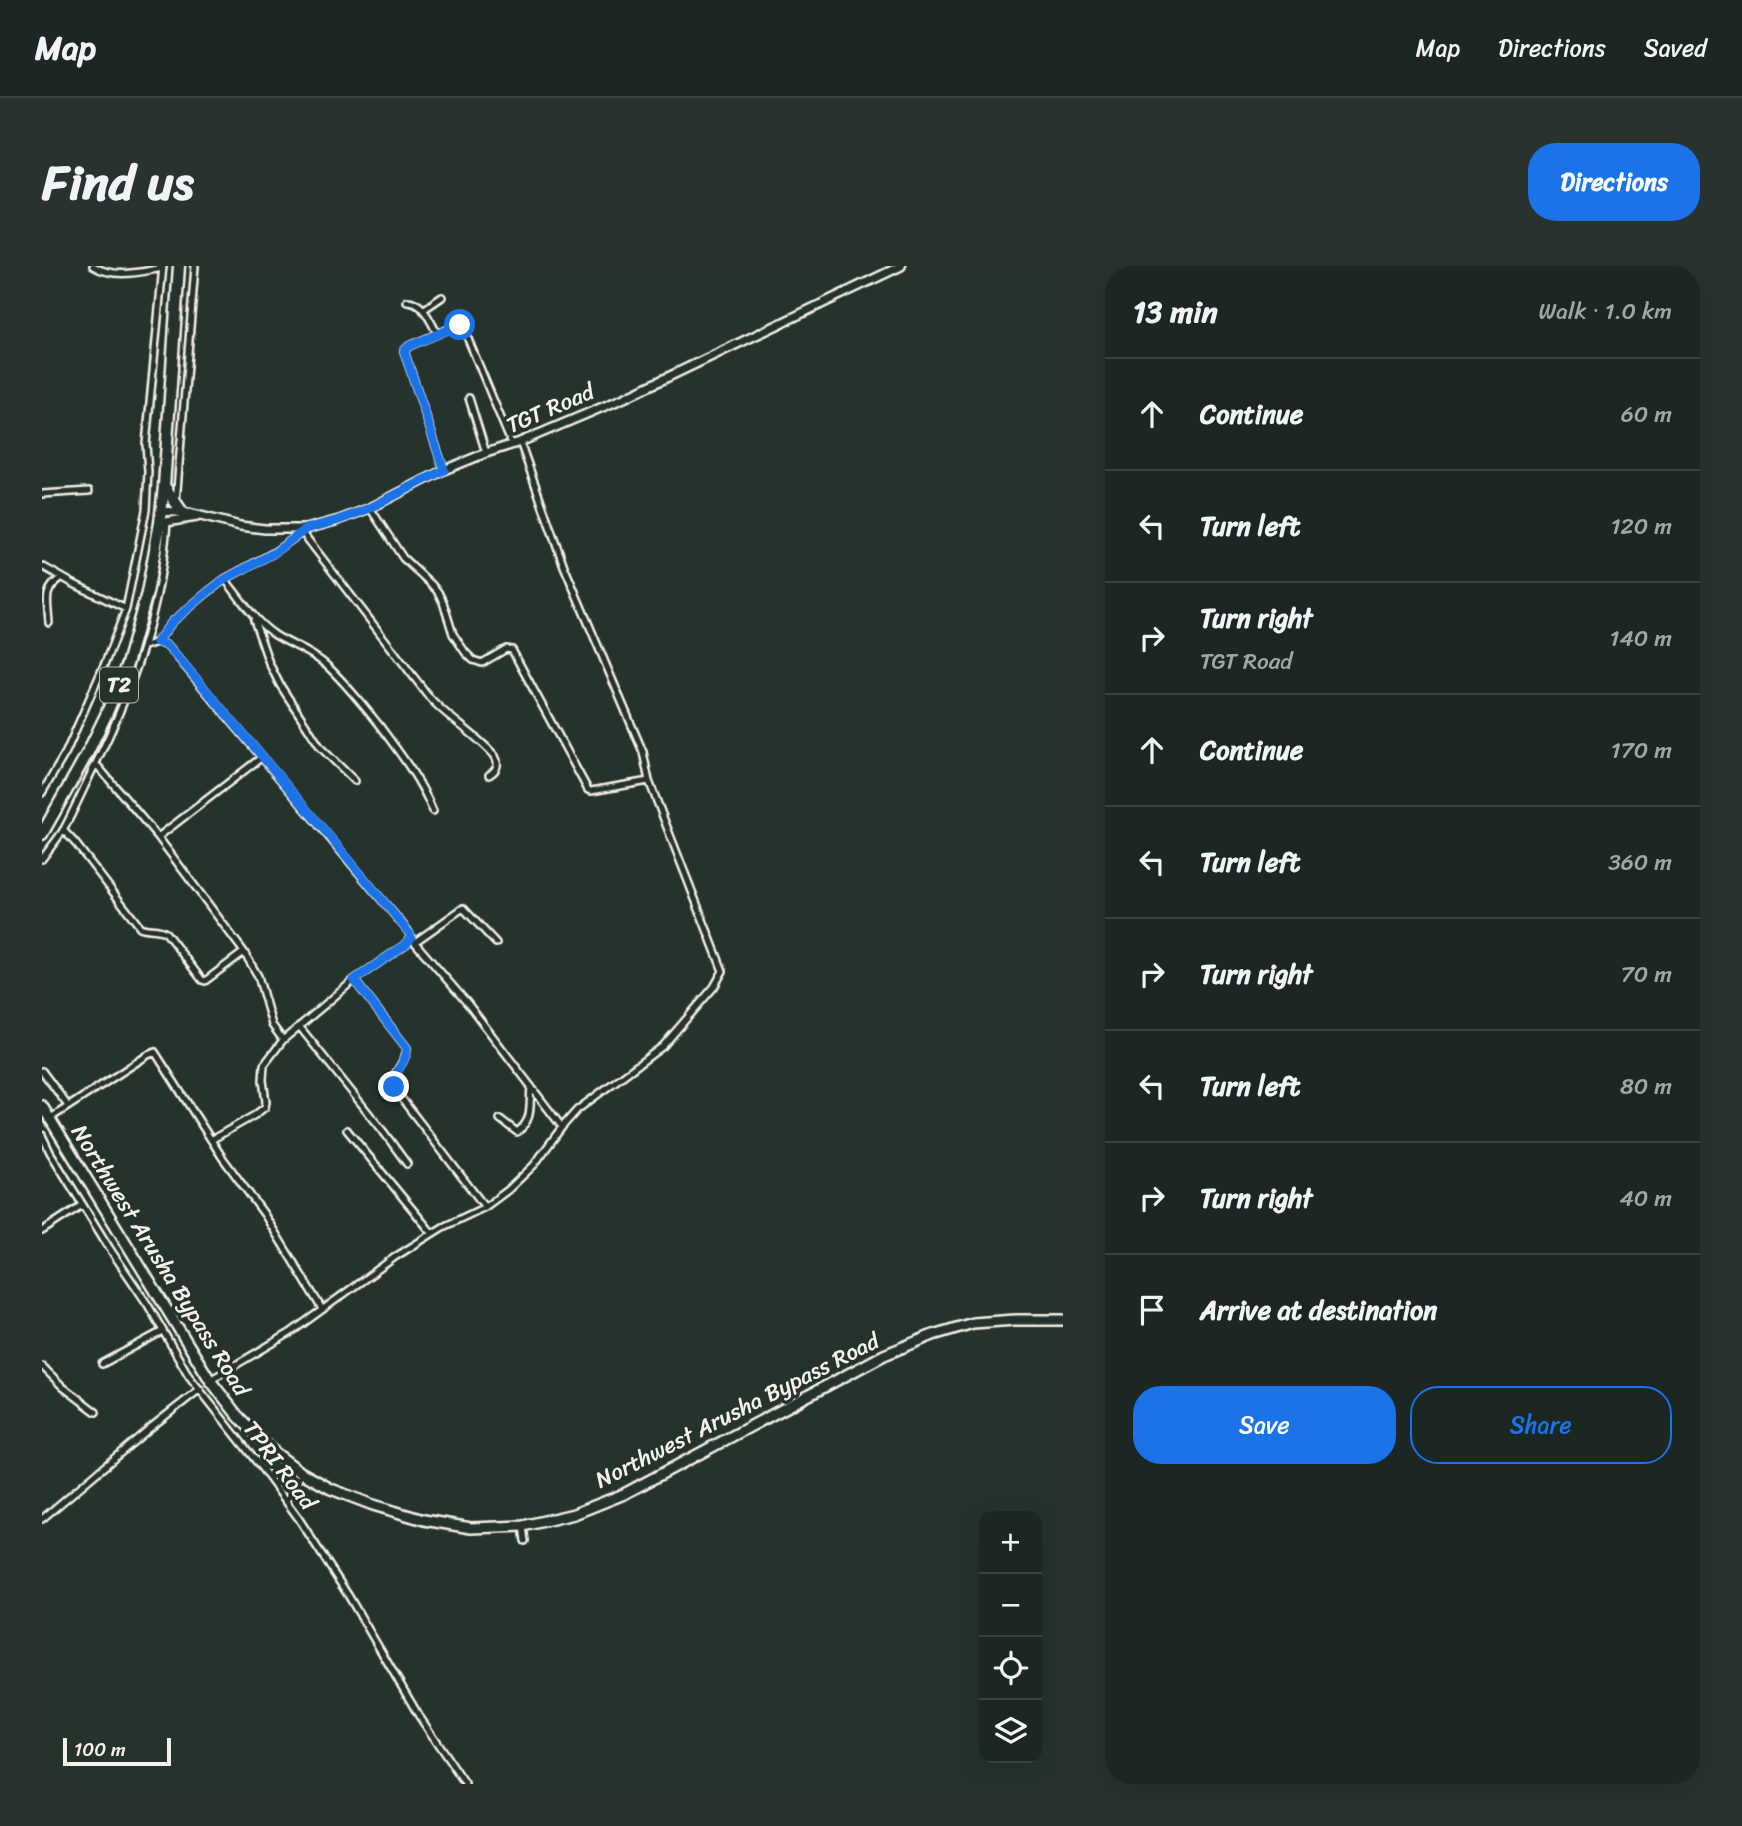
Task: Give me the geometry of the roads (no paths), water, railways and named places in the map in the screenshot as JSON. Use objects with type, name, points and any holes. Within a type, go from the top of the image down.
[{"type":"highway","name":"T2","points":[[42,834],[106,715],[127,664],[147,593],[163,523],[179,266]]},
{"type":"highway","points":[[164,486],[179,509]]},
{"type":"main road","name":"Northwest Arusha Bypass Road","points":[[42,1107],[210,1380],[237,1415],[302,1473],[331,1489],[424,1520],[471,1528],[523,1526],[574,1514],[624,1494],[884,1355],[933,1335],[973,1324],[1015,1320],[1063,1320]]},
{"type":"street","points":[[42,793],[66,752],[106,663],[126,609],[146,510],[146,436],[163,267],[122,274],[108,273],[93,266]]},
{"type":"street","points":[[179,509],[194,266]]},
{"type":"street","name":"TGT Road","points":[[162,510],[179,509],[240,526],[265,529],[304,531],[339,520],[370,508],[444,470],[516,444],[624,398],[901,266]]},
{"type":"street","points":[[423,310],[442,297]]},
{"type":"street","points":[[407,301],[416,303],[423,310],[437,333]]},
{"type":"street","points":[[210,1380],[270,1346],[432,1233],[485,1207],[534,1165],[577,1111],[663,1046],[714,987],[723,971],[649,781],[643,752],[564,566],[516,444],[463,327],[458,325],[409,346],[404,352],[444,470]]},
{"type":"street","points":[[469,398],[486,453]]},
{"type":"street","points":[[42,494],[89,491]]},
{"type":"street","points":[[370,508],[403,558],[432,583],[443,603],[453,634],[473,660],[482,663],[506,649],[512,650],[588,790],[649,781]]},
{"type":"street","points":[[42,859],[63,830],[96,764],[118,718],[145,646],[165,553],[163,523],[201,516]]},
{"type":"street","points":[[145,646],[157,642],[172,622],[225,579],[274,553],[304,531],[430,698],[447,716],[495,756],[498,760],[497,767],[489,775]]},
{"type":"street","points":[[42,566],[126,609]]},
{"type":"street","points":[[50,623],[48,590],[61,578]]},
{"type":"street","points":[[225,579],[253,617],[277,636],[324,663],[340,679],[403,758],[422,786],[433,811]]},
{"type":"street","points":[[253,617],[265,653],[280,685],[321,748],[355,781]]},
{"type":"street","points":[[157,642],[168,646],[347,857],[468,1004],[562,1127]]},
{"type":"street","points":[[158,837],[262,757]]},
{"type":"street","points":[[96,764],[158,837],[244,952],[258,976],[272,1025],[283,1040]]},
{"type":"street","points":[[63,830],[140,927],[166,933],[203,981],[244,952]]},
{"type":"street","points":[[211,1140],[256,1115],[265,1107],[264,1065],[283,1040],[354,980],[406,944],[463,908],[496,943]]},
{"type":"street","points":[[354,980],[407,1048],[404,1061],[395,1072],[393,1080],[398,1094],[485,1207]]},
{"type":"street","points":[[299,1026],[407,1164]]},
{"type":"street","points":[[49,1119],[155,1052],[211,1140],[264,1214],[322,1309]]},
{"type":"street","points":[[42,1070],[68,1106]]},
{"type":"street","points":[[500,1119],[517,1132],[522,1129],[530,1115],[531,1086]]},
{"type":"street","points":[[347,1130],[432,1233]]},
{"type":"street","name":"TPRI Road","points":[[42,1135],[82,1205],[148,1305],[189,1376],[286,1501],[348,1595],[419,1716],[465,1784]]},
{"type":"street","points":[[42,1231],[82,1205]]},
{"type":"street","points":[[102,1364],[163,1331]]},
{"type":"street","points":[[42,1366],[63,1387],[96,1412]]},
{"type":"street","points":[[42,1519],[200,1389]]},
{"type":"street","points":[[286,1501],[302,1473]]},
{"type":"street","points":[[523,1526],[525,1541]]}]
